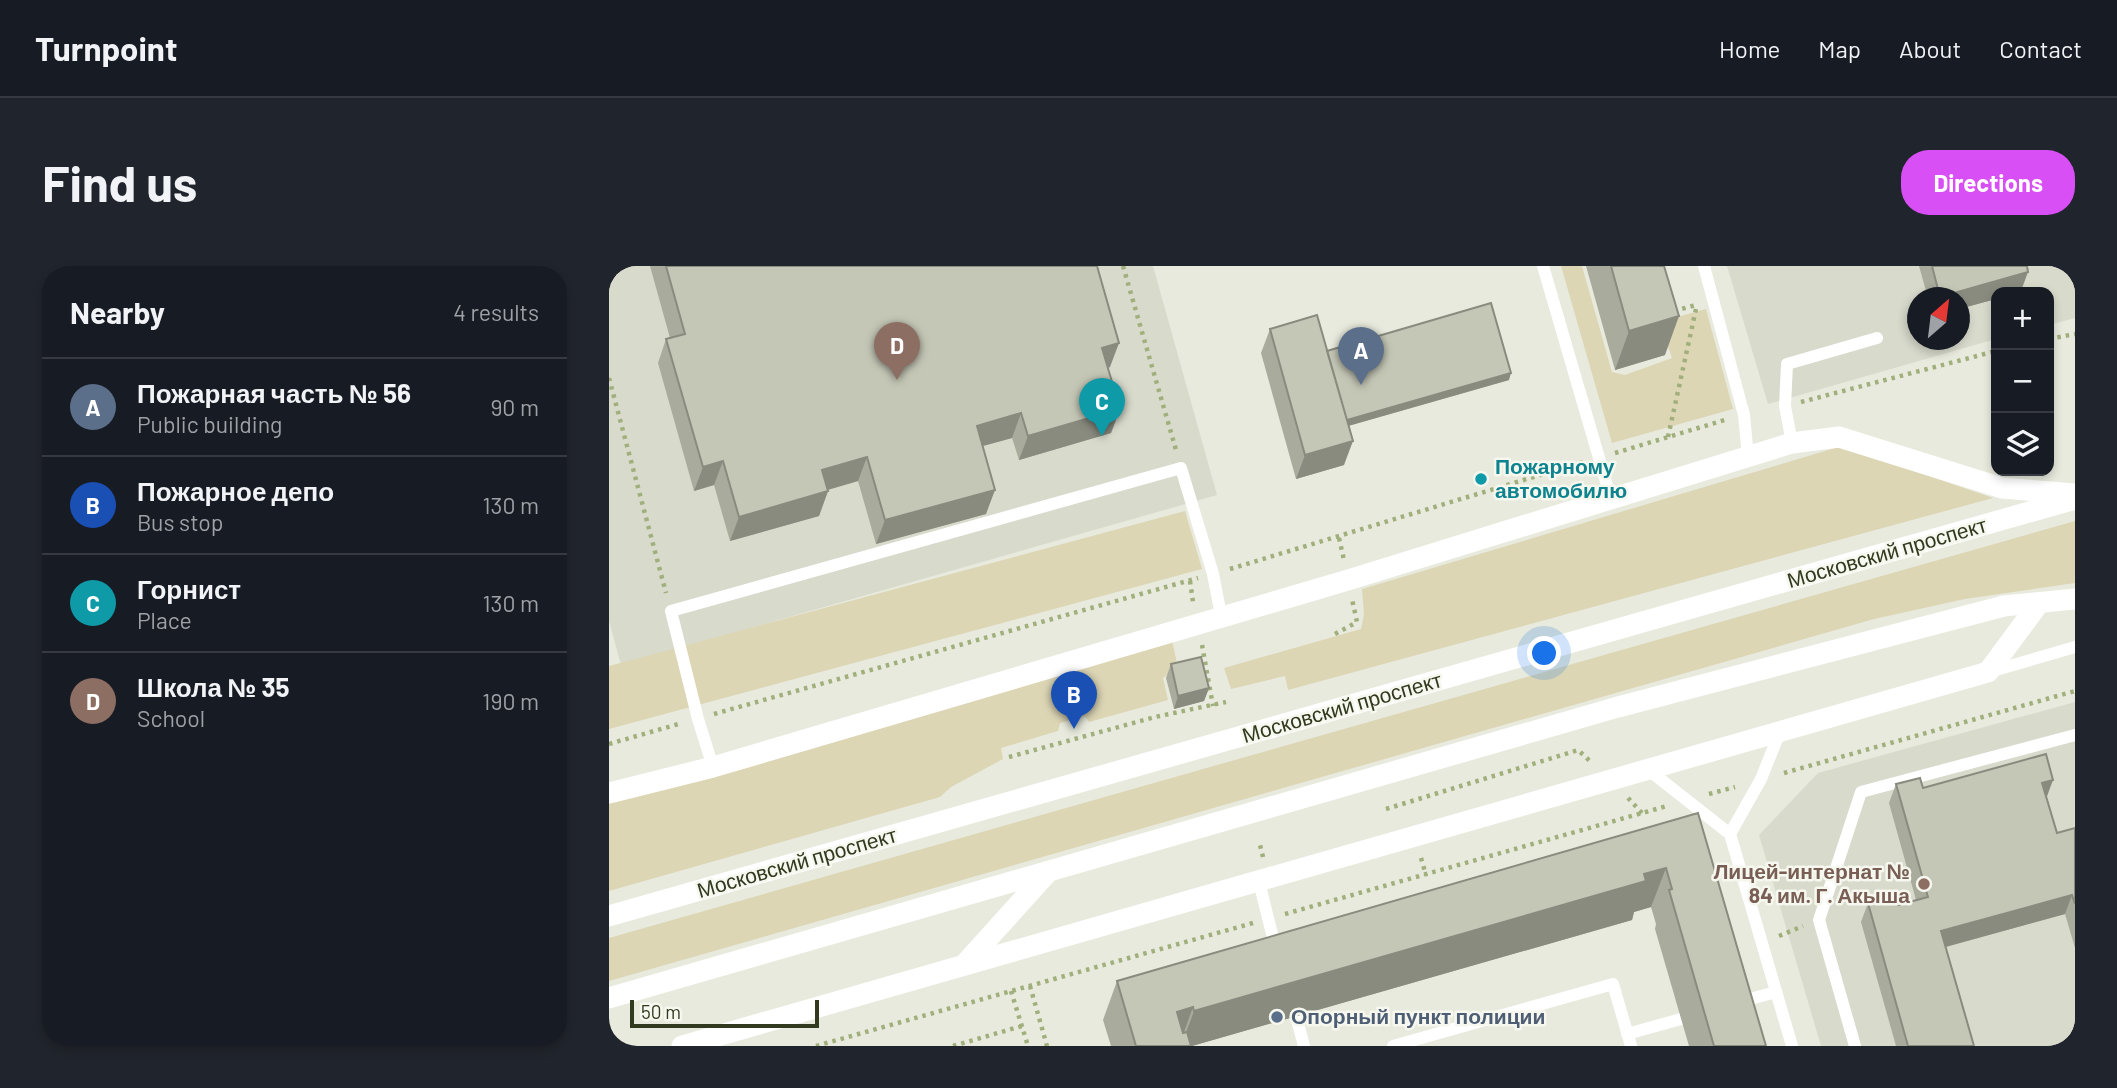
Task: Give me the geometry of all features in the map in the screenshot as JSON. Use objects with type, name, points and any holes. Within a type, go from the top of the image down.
[{"type":"street","points":[[611,788],[713,767],[1221,615],[1348,580],[1792,443],[1839,437],[2002,488],[2075,497]]},
{"type":"street","name":"Московский проспект","points":[[609,916],[2075,497]]},
{"type":"street","points":[[609,998],[1618,707],[2004,606],[2075,599]]},
{"type":"street","points":[[682,1046],[1988,672],[2039,603]]},
{"type":"street","points":[[964,966],[1049,871]]},
{"type":"lane","points":[[1542,266],[1611,499]]},
{"type":"lane","points":[[1704,266],[1744,415],[1748,457]]},
{"type":"lane","points":[[1792,443],[1784,406],[1787,364],[1877,338]]},
{"type":"lane","points":[[713,767],[671,611],[1181,468],[1213,574],[1221,615]]},
{"type":"lane","points":[[1988,672],[2075,648]]},
{"type":"lane","points":[[1730,834],[1761,779],[1779,734]]},
{"type":"lane","points":[[1855,1046],[1819,920],[1861,792],[2075,735]]},
{"type":"lane","points":[[1646,768],[1730,834],[1792,1046]]},
{"type":"lane","points":[[1259,882],[1282,968]]},
{"type":"lane","points":[[1393,1046],[1613,984],[1629,1040],[1681,1019]]},
{"type":"lane","points":[[1729,1005],[1776,992]]},
{"type":"lane","points":[[1296,1016],[1304,1046]]},
{"type":"path","points":[[1123,266],[1181,468]]},
{"type":"path","points":[[1664,314],[1713,300]]},
{"type":"path","points":[[1668,437],[1697,304]]},
{"type":"path","points":[[2054,338],[2075,334]]},
{"type":"path","points":[[1784,406],[1991,352]]},
{"type":"path","points":[[609,377],[671,611]]},
{"type":"path","points":[[609,744],[1213,574],[1744,415]]},
{"type":"path","points":[[816,1046],[2075,691]]},
{"type":"path","points":[[1009,757],[1155,717],[1226,702]]},
{"type":"path","points":[[1386,809],[1560,754]]},
{"type":"path","points":[[1761,941],[1819,920]]},
{"type":"path","points":[[1030,986],[1047,1046]]},
{"type":"path","points":[[1011,991],[1028,1046]]},
{"type":"path","points":[[953,1046],[1022,1026]]},
{"type":"shaded area","points":[[609,266],[1153,266],[1217,495],[621,665],[609,621]]},
{"type":"shaded area","points":[[1561,266],[1582,266],[1612,372],[1625,375],[1672,358],[1659,322],[1706,309],[1733,409],[1612,443]]},
{"type":"shaded area","points":[[1727,266],[2075,266],[2075,318],[2054,324],[2054,287],[1991,287],[1991,340],[1970,346],[1970,287],[1907,287],[1907,350],[1957,350],[1768,404]]},
{"type":"shaded area","points":[[1842,446],[1993,498],[1288,690],[1285,676],[1231,689],[1224,668],[1361,629],[1364,614],[1362,589]]},
{"type":"shaded area","points":[[1185,511],[1202,569],[609,729],[609,666]]},
{"type":"shaded area","points":[[2075,521],[2075,583],[1965,599],[1874,619],[609,981],[609,938]]},
{"type":"shaded area","points":[[1172,640],[1178,668],[1163,678],[1168,700],[1089,722],[1085,716],[1060,723],[1058,731],[1001,748],[1003,759],[951,787],[940,797],[609,891],[609,802]]},
{"type":"shaded area","name":"Лицей-интернат № 84 им. Г. Акыша","points":[[2075,702],[2075,1046],[1821,1046],[1759,835],[1818,773]]},
{"type":"building","points":[[666,266],[1097,266],[1119,343],[1102,348],[1120,409],[1028,436],[1021,413],[977,426],[995,490],[885,520],[867,457],[822,470],[828,491],[739,517],[723,461],[703,467],[666,339],[685,334]]},
{"type":"building","points":[[1611,266],[1664,266],[1679,316],[1629,331]]},
{"type":"building","points":[[1932,266],[2027,266],[2028,272],[1970,288],[1937,287]]},
{"type":"building","points":[[1491,303],[1511,373],[1347,420],[1327,351]]},
{"type":"building","points":[[1317,315],[1353,441],[1305,455],[1270,329]]},
{"type":"building","points":[[1201,657],[1209,688],[1178,696],[1171,664]]},
{"type":"building","points":[[2046,754],[2053,780],[2042,783],[2057,833],[2075,828],[2075,904],[2072,895],[1941,931],[1974,1046],[1908,1046],[1868,903],[1895,895],[1898,905],[1928,897],[1896,784],[1920,778],[1923,788]]},
{"type":"building","points":[[1698,813],[1766,1046],[1714,1046],[1669,890],[1672,889],[1666,868],[1644,874],[1646,881],[1194,1011],[1193,1007],[1177,1012],[1183,1033],[1187,1032],[1191,1046],[1136,1046],[1117,981]]},
{"type":"place","name":"Школа № 35","points":[[897,380]]},
{"type":"place","name":"Пожарная часть № 56","points":[[1361,385]]},
{"type":"place","name":"Горнист","points":[[1102,436]]},
{"type":"place","name":"Пожарному автомобилю","points":[[1481,479]]},
{"type":"place","name":"Пожарное депо","points":[[1074,729]]},
{"type":"place","name":"Лицей-интернат № 84 им. Г. Акыша","points":[[1924,884]]},
{"type":"place","name":"Опорный пункт полиции","points":[[1277,1017]]}]
